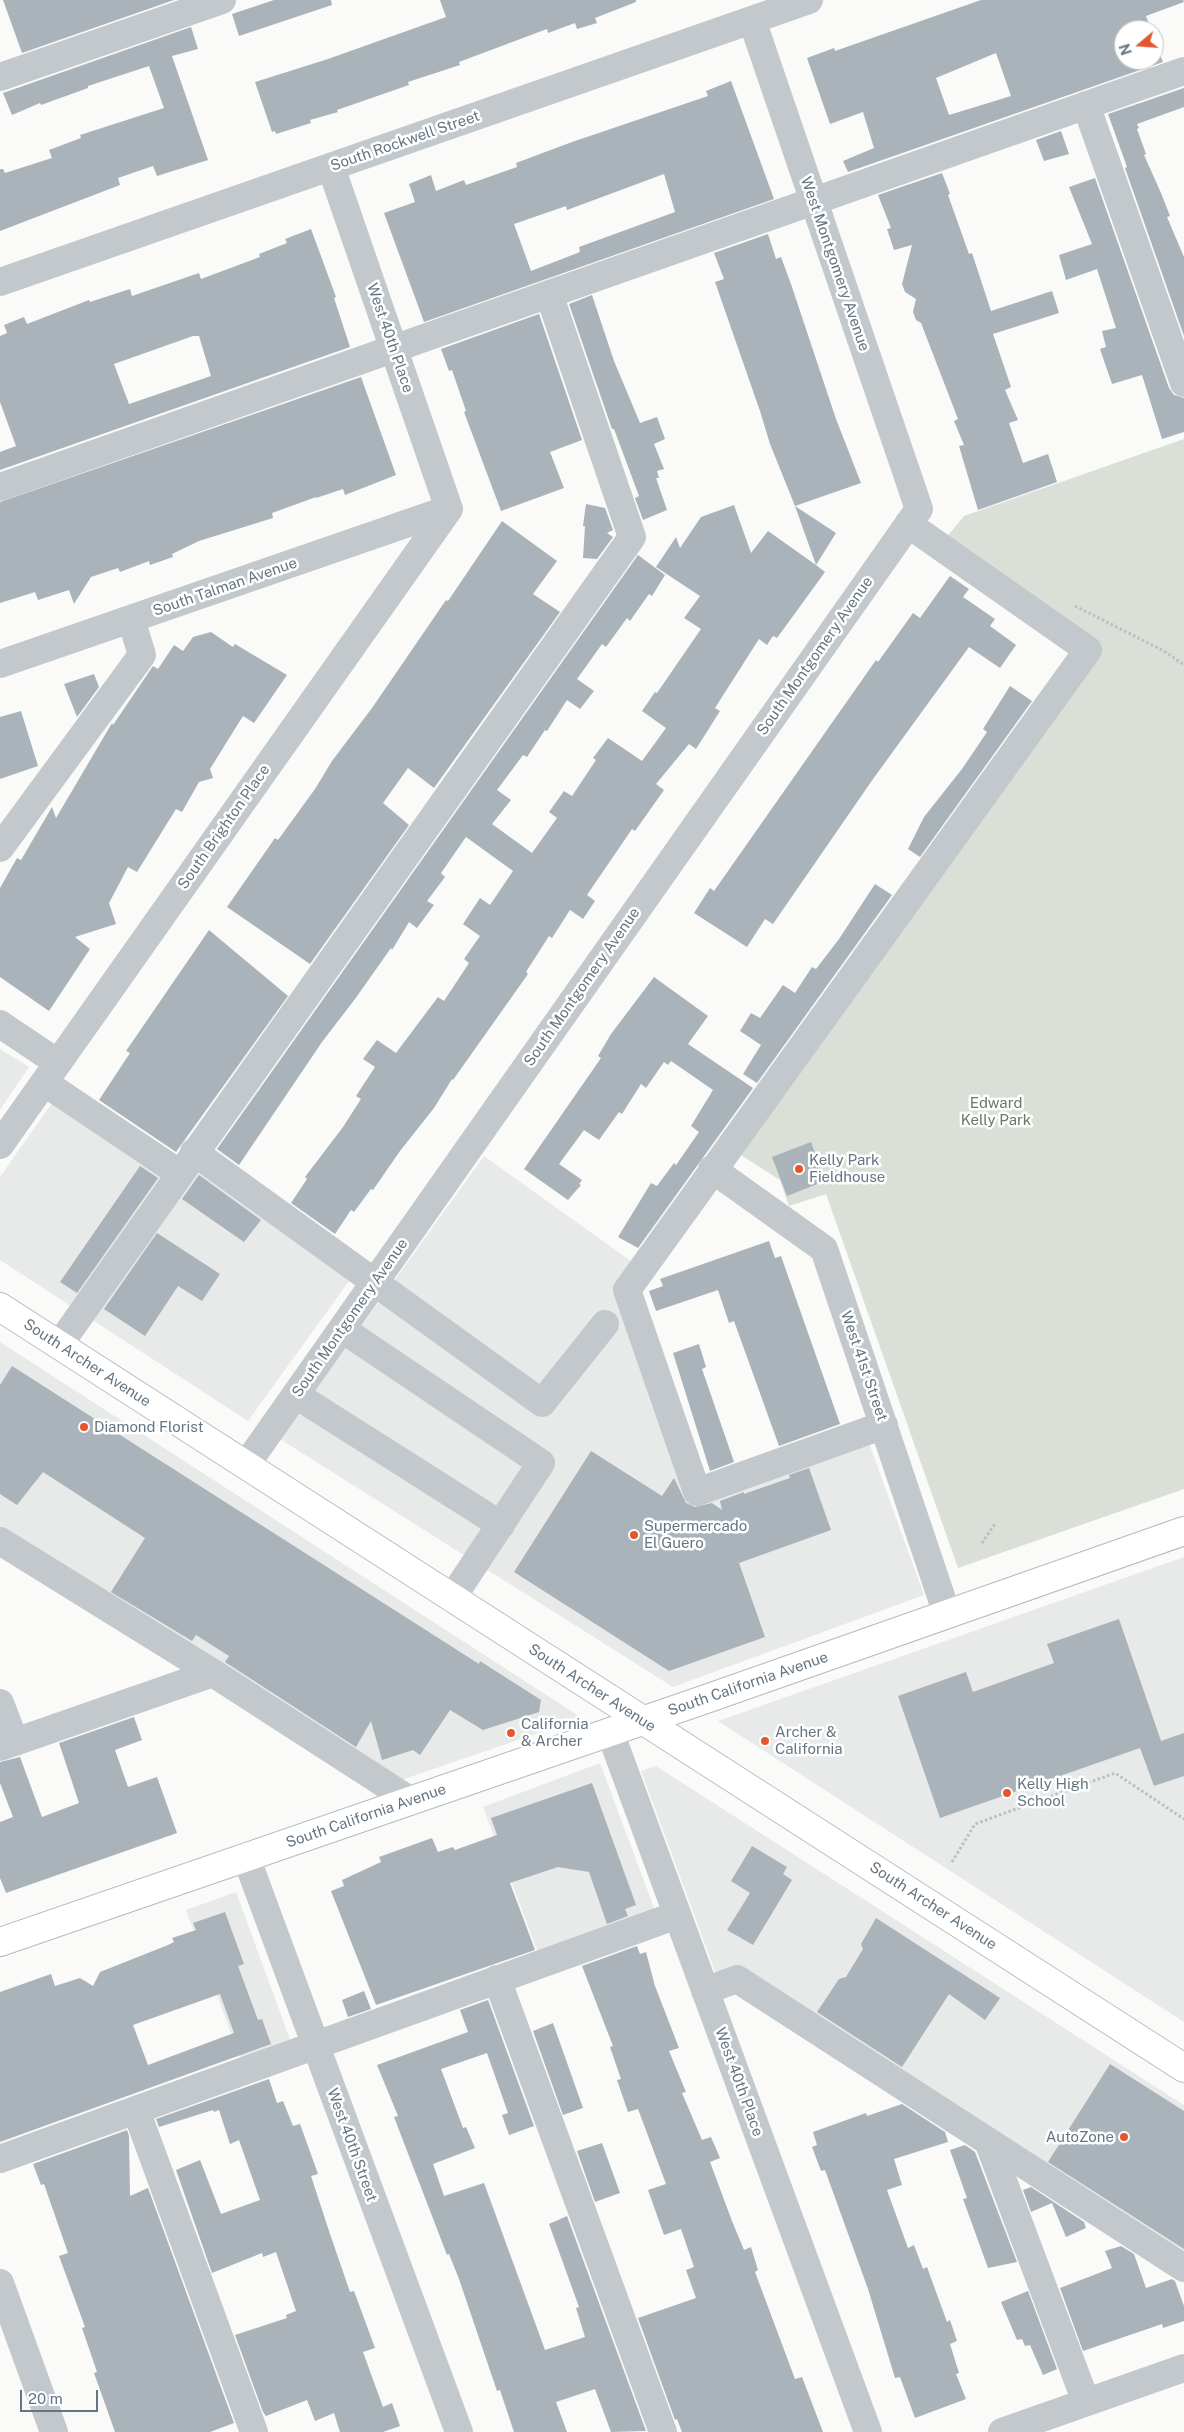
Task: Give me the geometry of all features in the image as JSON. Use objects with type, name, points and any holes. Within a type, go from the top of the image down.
[{"type":"main road","name":"South Archer Avenue","points":[[0,1307],[1184,2068]]},
{"type":"main road","name":"South California Avenue","points":[[0,1942],[610,1732],[1184,1531]]},
{"type":"street","points":[[0,78],[222,0]]},
{"type":"street","name":"South Rockwell Street","points":[[0,282],[809,0]]},
{"type":"street","name":"West Montgomery Avenue","points":[[752,20],[814,201],[914,516]]},
{"type":"street","points":[[0,487],[1184,71]]},
{"type":"street","points":[[1086,105],[1184,383]]},
{"type":"street","name":"West 40th Place","points":[[331,166],[449,509]]},
{"type":"street","points":[[59,1345],[186,1162],[632,537],[549,294]]},
{"type":"street","name":"South Talman Avenue","points":[[0,664],[449,509]]},
{"type":"street","name":"South Brighton Place","points":[[0,1145],[449,509]]},
{"type":"street","points":[[884,1425],[697,1492],[626,1290],[1088,650],[914,516]]},
{"type":"street","name":"South Montgomery Avenue","points":[[246,1465],[914,516]]},
{"type":"street","points":[[0,848],[142,655],[131,619]]},
{"type":"street","points":[[0,1024],[51,1073],[375,1283],[542,1403],[606,1324]]},
{"type":"street","name":"West 41st Street","points":[[712,1169],[824,1250],[947,1614]]},
{"type":"street","points":[[342,1328],[541,1463],[452,1598]]},
{"type":"street","points":[[296,1395],[501,1524]]},
{"type":"street","points":[[0,1541],[213,1673],[411,1801]]},
{"type":"street","points":[[0,1702],[7,1745],[213,1673]]},
{"type":"street","name":"West 40th Place","points":[[610,1732],[868,2432]]},
{"type":"street","name":"West 40th Street","points":[[246,1857],[458,2432]]},
{"type":"street","points":[[0,2159],[677,1914]]},
{"type":"street","points":[[497,1979],[663,2432]]},
{"type":"street","points":[[705,1990],[737,1979],[1184,2268]]},
{"type":"street","points":[[136,2110],[254,2432]]},
{"type":"street","points":[[988,2141],[1086,2402]]},
{"type":"street","points":[[0,2283],[54,2432]]},
{"type":"street","points":[[1002,2432],[1184,2368]]},
{"type":"path","points":[[1070,603],[1164,651],[1184,665]]},
{"type":"path","points":[[982,1543],[996,1522]]},
{"type":"path","points":[[952,1862],[975,1824],[1115,1773],[1184,1819]]},
{"type":"shaded area","points":[[0,1049],[29,1067],[0,1110]]},
{"type":"shaded area","points":[[59,1093],[179,1173],[194,1152],[357,1270],[248,1421],[0,1260],[0,1177]]},
{"type":"shaded area","points":[[484,1156],[642,1269],[627,1290],[697,1492],[865,1432],[924,1595],[673,1687],[280,1439]]},
{"type":"shaded area","points":[[0,1342],[582,1718],[387,1785],[0,1541]]},
{"type":"shaded area","name":"Kelly High School","points":[[1184,1557],[1184,2022],[718,1721]]},
{"type":"shaded area","points":[[600,1763],[659,1921],[542,1963],[483,1807]]},
{"type":"shaded area","points":[[656,1766],[1184,2105],[1184,2268],[737,1979],[720,1985],[641,1771]]},
{"type":"shaded area","points":[[236,1892],[295,2053],[245,2071],[186,1910]]},
{"type":"green space","name":"Edward Kelly Park","points":[[1184,439],[1184,1489],[958,1568],[826,1194],[789,1206],[780,1180],[733,1150],[1101,647],[946,538],[964,516]]},
{"type":"building","points":[[3,0],[174,0],[22,53]]},
{"type":"building","points":[[274,0],[331,0],[332,5],[239,36],[232,14]]},
{"type":"building","points":[[440,0],[636,0],[636,2],[595,18],[597,23],[577,29],[575,23],[548,33],[547,29],[459,62],[460,65],[408,82],[409,85],[337,110],[338,112],[310,120],[311,123],[276,134],[275,131],[272,132],[255,82],[328,59],[446,17]]},
{"type":"building","points":[[981,0],[1183,0],[1184,2],[1146,16],[1147,20],[1114,20],[1114,70],[1140,70],[848,172],[843,161],[874,148],[863,112],[830,124],[807,58],[834,48],[835,51]],"holes":[[[996,53],[1011,96],[949,115],[936,78]]]},
{"type":"building","points":[[191,27],[198,49],[172,56],[208,160],[157,176],[153,166],[118,178],[120,185],[0,231],[0,169],[3,169],[5,173],[52,158],[49,150],[81,138],[80,135],[164,108],[149,66],[88,86],[88,88],[41,105],[40,103],[12,115],[3,93]]},
{"type":"building","points":[[731,81],[774,199],[424,322],[384,213],[415,202],[409,184],[431,175],[436,191],[464,180],[466,185],[517,167],[516,163],[572,142],[708,96],[706,91]],"holes":[[[664,174],[675,212],[579,247],[580,252],[531,271],[514,224],[566,206],[567,210]]]},
{"type":"building","points":[[1184,88],[1184,107],[1137,124],[1139,128],[1137,129],[1146,154],[1144,155],[1161,193],[1170,216],[1167,217],[1184,257],[1184,336],[1108,114]]},
{"type":"building","points":[[1061,131],[1069,154],[1044,161],[1036,140]]},
{"type":"building","points":[[942,173],[950,194],[948,195],[969,254],[972,253],[991,311],[1052,291],[1059,313],[993,334],[1011,387],[1005,390],[1018,420],[1009,423],[1023,463],[1048,454],[1057,482],[978,510],[959,446],[964,445],[954,421],[958,419],[921,323],[916,320],[913,312],[916,299],[905,292],[902,284],[912,245],[894,250],[887,229],[891,228],[878,195]]},
{"type":"building","points":[[1095,178],[1169,388],[1174,395],[1184,398],[1184,432],[1162,439],[1142,375],[1112,384],[1100,349],[1106,347],[1102,331],[1116,328],[1097,269],[1066,280],[1059,255],[1092,244],[1069,187]]},
{"type":"building","points":[[311,229],[336,297],[334,298],[350,347],[0,470],[0,452],[16,446],[0,402],[0,336],[7,333],[4,325],[24,317],[27,324],[89,300],[90,302],[130,289],[132,296],[199,273],[201,279],[260,257],[259,254],[287,243],[285,239]],"holes":[[[193,336],[199,336],[211,376],[129,404],[114,364]]]},
{"type":"building","points":[[768,234],[776,259],[781,257],[836,419],[861,483],[795,506],[770,444],[715,282],[724,279],[714,253]]},
{"type":"building","points":[[592,295],[614,361],[640,423],[657,417],[665,439],[654,444],[664,469],[657,471],[659,478],[656,478],[667,510],[643,520],[635,498],[639,496],[614,429],[612,429],[569,304]]},
{"type":"building","points":[[539,314],[582,440],[550,452],[564,488],[501,511],[464,412],[466,411],[452,370],[449,371],[441,349]]},
{"type":"building","points":[[361,377],[396,475],[345,495],[343,489],[272,513],[273,518],[199,541],[172,554],[173,557],[150,565],[149,561],[120,572],[118,568],[91,577],[74,604],[69,590],[38,600],[35,592],[0,603],[0,502]]},
{"type":"building","points":[[586,504],[605,508],[613,530],[607,533],[613,537],[597,559],[583,558],[585,526],[583,526]]},
{"type":"building","points":[[734,505],[751,553],[768,531],[825,572],[777,638],[773,636],[767,645],[759,639],[715,708],[720,711],[696,749],[689,744],[656,784],[664,790],[635,831],[632,829],[587,895],[595,901],[583,919],[570,910],[552,938],[549,936],[526,972],[528,974],[452,1079],[434,1108],[400,1151],[373,1190],[371,1189],[354,1212],[351,1210],[335,1234],[291,1203],[307,1179],[305,1177],[343,1127],[361,1099],[356,1096],[375,1067],[363,1059],[377,1040],[396,1053],[438,997],[444,1001],[469,963],[464,959],[480,936],[463,924],[480,898],[490,905],[513,871],[466,837],[441,873],[445,877],[427,901],[434,905],[417,928],[409,922],[392,950],[391,948],[322,1042],[239,1165],[217,1149],[638,555],[665,575],[652,596],[649,594],[630,621],[627,618],[606,647],[602,644],[577,679],[594,691],[580,709],[567,700],[527,757],[523,755],[497,790],[511,800],[492,824],[532,853],[557,818],[549,812],[564,791],[572,796],[596,760],[593,758],[608,738],[642,761],[666,728],[642,711],[655,692],[657,693],[701,629],[684,618],[700,596],[656,567],[676,537],[680,548],[701,517]]},
{"type":"building","points":[[795,506],[836,533],[816,565]]},
{"type":"building","points":[[502,521],[557,561],[533,594],[560,612],[434,788],[408,768],[383,803],[409,825],[310,964],[227,907],[275,838],[278,840],[315,789],[332,761],[372,708],[446,600],[448,601]]},
{"type":"building","points":[[950,576],[969,589],[963,597],[995,619],[990,626],[1016,645],[1000,668],[969,647],[873,779],[773,924],[765,919],[747,947],[694,913],[710,888],[714,891],[876,660],[878,662],[913,613],[920,618]]},
{"type":"building","points":[[211,632],[233,647],[235,644],[287,675],[254,723],[243,716],[210,769],[213,778],[199,782],[182,812],[176,809],[137,872],[128,867],[109,903],[116,924],[75,937],[90,949],[49,1011],[0,977],[0,888],[17,858],[21,860],[52,807],[56,818],[112,723],[113,725],[153,666],[158,669],[174,645],[183,651],[193,637]]},
{"type":"building","points":[[94,674],[99,687],[77,717],[64,684]]},
{"type":"building","points":[[1010,686],[1032,701],[920,857],[908,849],[924,817],[962,769],[987,732],[983,729]]},
{"type":"building","points":[[21,711],[38,766],[0,779],[0,717]]},
{"type":"building","points":[[875,884],[892,895],[757,1083],[743,1074],[761,1045],[740,1031],[751,1013],[760,1018],[783,985],[795,993],[812,967],[816,969],[839,939]]},
{"type":"building","points":[[209,930],[288,996],[176,1152],[99,1100],[130,1053],[126,1051]]},
{"type":"building","points":[[654,977],[708,1016],[688,1044],[753,1088],[638,1248],[618,1237],[651,1183],[657,1186],[674,1163],[676,1165],[699,1132],[691,1126],[713,1090],[671,1061],[668,1065],[664,1062],[646,1088],[641,1084],[622,1114],[619,1112],[599,1140],[584,1130],[559,1164],[582,1180],[579,1184],[581,1185],[568,1200],[524,1169],[601,1058],[598,1056],[611,1034]]},
{"type":"building","name":"Kelly Park Fieldhouse","points":[[811,1142],[825,1181],[787,1196],[772,1157]]},
{"type":"building","points":[[140,1166],[158,1178],[77,1293],[60,1282]]},
{"type":"building","points":[[199,1175],[261,1220],[244,1242],[182,1199]]},
{"type":"building","points":[[157,1233],[220,1274],[202,1301],[178,1286],[145,1336],[104,1309]]},
{"type":"building","points":[[769,1241],[775,1258],[781,1256],[840,1424],[779,1446],[734,1321],[729,1323],[718,1290],[656,1311],[649,1291],[663,1286],[660,1279]]},
{"type":"building","points":[[699,1344],[706,1367],[702,1369],[734,1462],[710,1471],[673,1353]]},
{"type":"building","points":[[12,1366],[479,1664],[480,1661],[541,1700],[539,1712],[483,1730],[450,1710],[420,1755],[413,1750],[382,1760],[371,1721],[356,1747],[225,1662],[229,1656],[196,1635],[192,1641],[111,1592],[145,1538],[43,1472],[17,1505],[0,1494],[0,1385]]},
{"type":"building","name":"Supermercado El Guero","points":[[591,1451],[662,1496],[674,1478],[686,1503],[695,1507],[712,1503],[722,1510],[720,1501],[790,1478],[789,1475],[809,1468],[831,1530],[739,1563],[765,1637],[669,1671],[514,1572]]},
{"type":"building","name":"Kelly High School","points":[[1119,1619],[1161,1741],[1184,1733],[1184,1776],[1154,1786],[1140,1748],[940,1818],[898,1696],[966,1672],[973,1692],[1054,1663],[1047,1644]]},
{"type":"building","points":[[134,1717],[142,1740],[115,1750],[128,1787],[157,1777],[177,1833],[6,1893],[0,1878],[0,1822],[13,1817],[0,1783],[0,1762],[20,1757],[42,1817],[79,1803],[59,1743]]},
{"type":"building","points":[[592,1783],[636,1905],[625,1909],[628,1916],[607,1924],[589,1872],[558,1867],[510,1883],[535,1950],[376,2005],[331,1891],[344,1886],[342,1880],[381,1862],[379,1857],[432,1838],[438,1852],[453,1847],[455,1850],[497,1835],[491,1818]]},
{"type":"building","points":[[752,1846],[787,1867],[783,1874],[792,1880],[753,1945],[727,1930],[750,1893],[731,1881]]},
{"type":"building","points":[[225,1912],[244,1964],[238,1966],[258,2020],[262,2019],[271,2044],[0,2142],[0,1992],[51,1974],[55,1986],[80,1978],[93,1986],[100,1972],[174,1942],[172,1938],[196,1930],[193,1923]],"holes":[[[220,1994],[234,2033],[148,2065],[133,2025]]]},
{"type":"building","points":[[876,1918],[1000,1998],[985,2020],[949,1994],[902,2067],[817,2012],[839,1979],[846,1977],[863,1949],[861,1944]]},
{"type":"building","points":[[637,1946],[640,1954],[646,1952],[655,1986],[679,2048],[669,2051],[686,2092],[682,2093],[702,2140],[711,2137],[720,2158],[710,2162],[732,2221],[744,2250],[751,2247],[758,2270],[755,2272],[795,2379],[802,2377],[823,2432],[682,2432],[677,2419],[675,2420],[638,2318],[696,2298],[686,2270],[694,2267],[681,2229],[664,2235],[648,2190],[666,2184],[638,2109],[628,2112],[617,2080],[621,2079],[610,2047],[613,2046],[582,1966]]},
{"type":"building","points":[[364,1991],[371,2009],[348,2017],[342,2000]]},
{"type":"building","points":[[488,2000],[534,2126],[509,2135],[502,2115],[508,2113],[487,2053],[441,2069],[463,2128],[466,2127],[475,2148],[433,2164],[444,2196],[484,2183],[545,2350],[585,2337],[576,2308],[579,2307],[549,2224],[567,2216],[646,2431],[611,2432],[595,2389],[556,2402],[567,2432],[514,2432],[500,2390],[497,2391],[459,2279],[449,2254],[447,2255],[394,2117],[398,2116],[377,2065],[468,2032],[460,2010]]},
{"type":"building","points":[[553,2023],[583,2108],[563,2115],[533,2031]]},
{"type":"building","name":"AutoZone","points":[[1110,2064],[1184,2111],[1184,2249],[1048,2162]]},
{"type":"building","points":[[269,2079],[277,2103],[283,2101],[293,2126],[300,2124],[318,2174],[311,2176],[330,2234],[350,2292],[354,2291],[375,2348],[363,2352],[383,2407],[392,2403],[400,2426],[383,2432],[340,2432],[334,2413],[315,2421],[307,2400],[266,2416],[263,2412],[235,2335],[287,2318],[286,2315],[296,2311],[276,2252],[263,2257],[262,2253],[212,2273],[176,2170],[200,2160],[221,2214],[260,2200],[239,2140],[230,2144],[219,2110],[214,2112],[213,2110],[159,2127],[156,2119]]},
{"type":"building","points":[[902,2104],[945,2132],[948,2142],[894,2159],[902,2185],[887,2190],[908,2248],[914,2245],[923,2269],[927,2267],[947,2322],[950,2320],[957,2341],[950,2344],[959,2373],[956,2374],[966,2399],[915,2418],[900,2377],[895,2378],[868,2289],[825,2170],[821,2171],[812,2147],[817,2145],[813,2132],[866,2113],[867,2116]]},
{"type":"building","points":[[127,2130],[129,2136],[130,2196],[148,2188],[234,2423],[210,2432],[115,2432],[94,2373],[97,2372],[82,2328],[85,2327],[59,2256],[68,2253],[44,2184],[41,2185],[33,2164]]},
{"type":"building","points":[[602,2143],[620,2193],[595,2202],[577,2151]]},
{"type":"building","points":[[965,2145],[975,2152],[1017,2262],[988,2268],[963,2199],[967,2198],[950,2150]]},
{"type":"building","points":[[1031,2187],[1084,2222],[1086,2228],[1066,2237],[1052,2203],[1031,2212],[1023,2190]]},
{"type":"building","points":[[1121,2246],[1134,2254],[1146,2288],[1172,2279],[1175,2281],[1184,2306],[1184,2321],[1163,2328],[1162,2324],[1083,2351],[1060,2288],[1112,2268],[1105,2251]]},
{"type":"building","points":[[1028,2291],[1057,2369],[1043,2375],[1030,2345],[1025,2346],[1022,2339],[1017,2340],[1001,2302]]},
{"type":"place","name":"Kelly Park Fieldhouse","points":[[799,1169]]},
{"type":"place","name":"Diamond Florist","points":[[84,1427]]},
{"type":"place","name":"Supermercado El Guero","points":[[634,1535]]},
{"type":"place","name":"California & Archer","points":[[511,1733]]},
{"type":"place","name":"Archer & California","points":[[765,1741]]},
{"type":"place","name":"Kelly High School","points":[[1007,1793]]},
{"type":"place","name":"AutoZone","points":[[1124,2137]]}]
